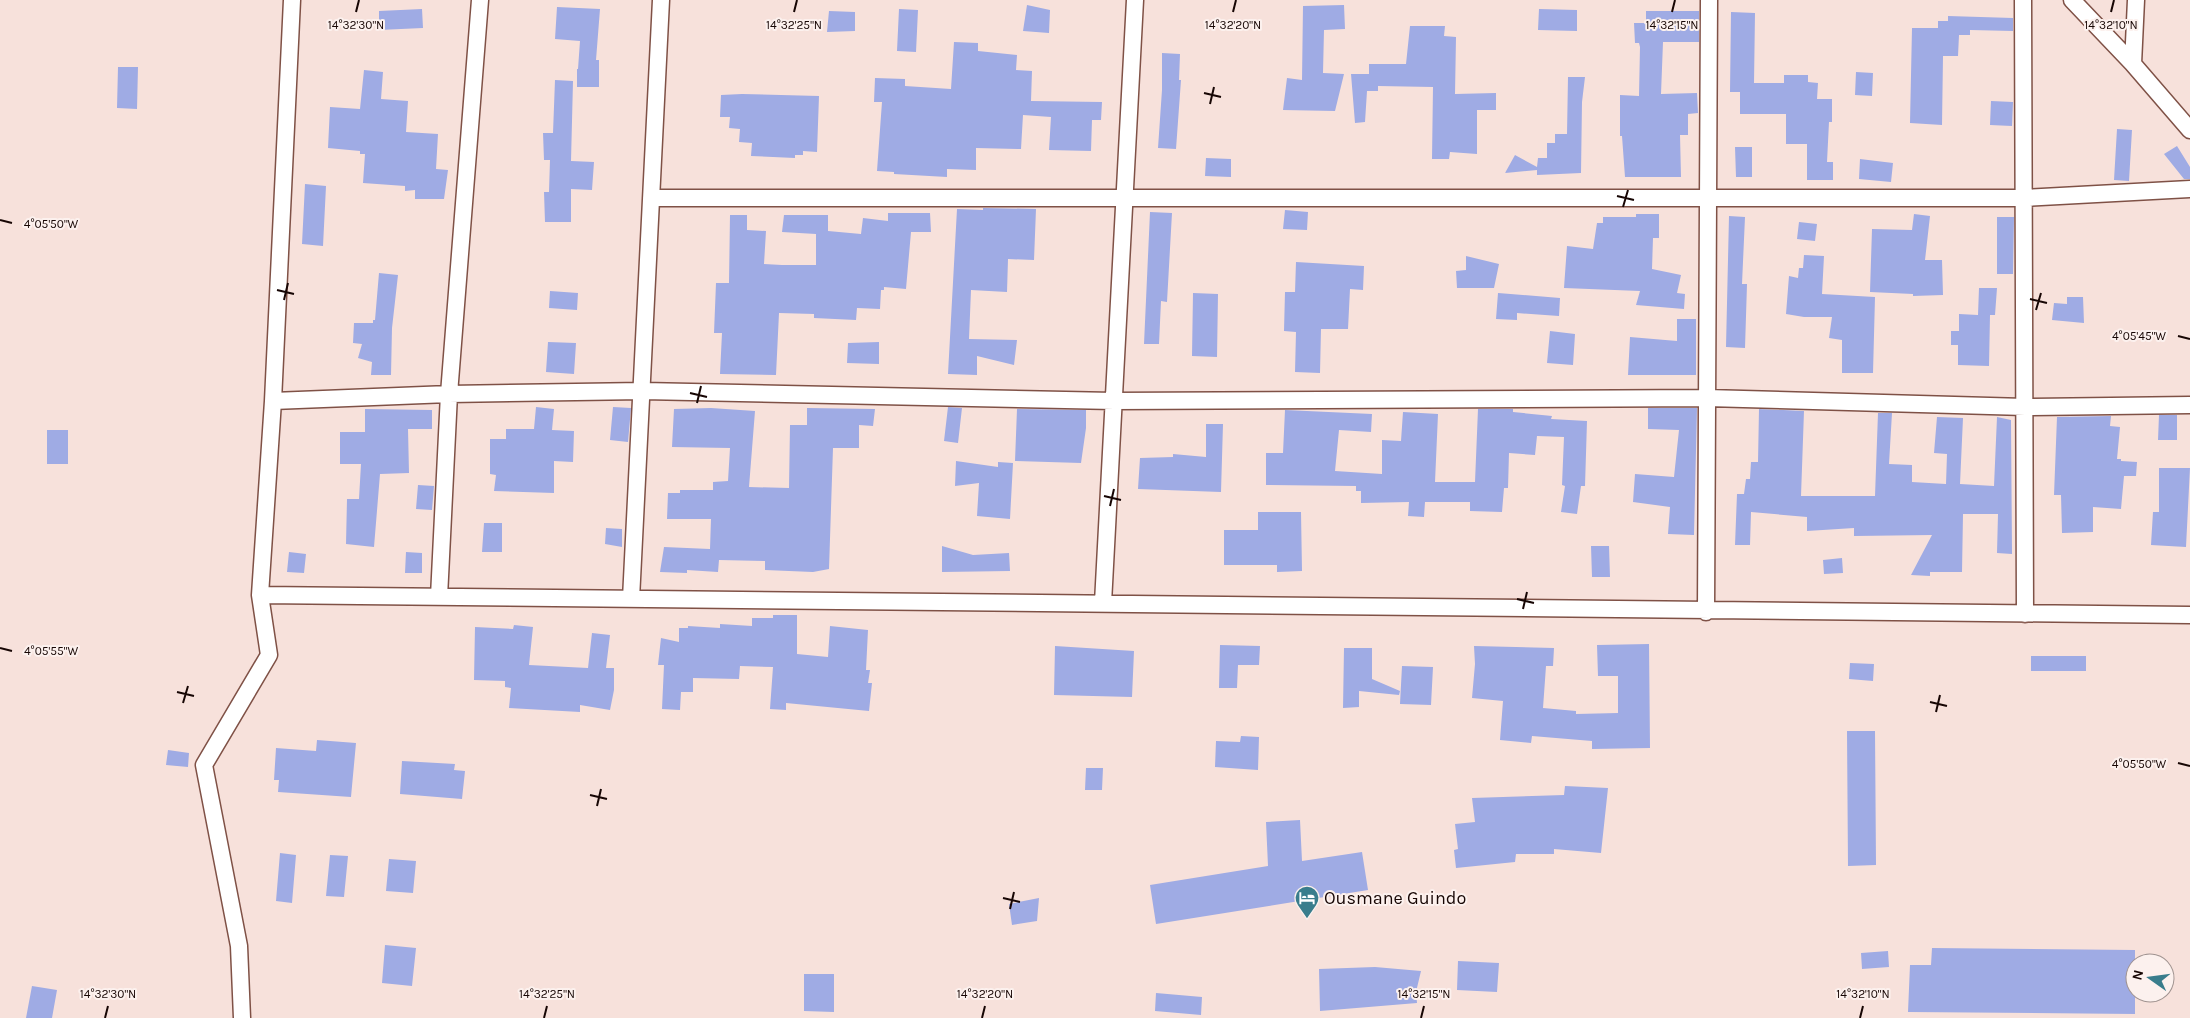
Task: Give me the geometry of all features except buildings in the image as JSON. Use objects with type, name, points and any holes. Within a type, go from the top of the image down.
[{"type":"street","points":[[242,1018],[239,946],[204,765],[269,655],[260,595],[273,401],[292,0]]},
{"type":"street","points":[[439,597],[449,394],[480,0]]},
{"type":"street","points":[[631,599],[643,391],[661,0]]},
{"type":"street","points":[[1103,603],[1135,0]]},
{"type":"street","points":[[1706,612],[1709,0]]},
{"type":"street","points":[[2023,0],[2025,614]]},
{"type":"street","points":[[2072,0],[2133,64],[2190,130]]},
{"type":"street","points":[[2133,64],[2136,0]]},
{"type":"street","points":[[651,198],[2024,198],[2190,189]]},
{"type":"street","points":[[273,401],[449,394],[643,391],[1114,401],[1707,398],[2025,407],[2190,405]]},
{"type":"street","points":[[260,595],[1103,603],[1706,612],[2190,615]]},
{"type":"place","name":"Ousmane Guindo","points":[[1307,919]]}]
